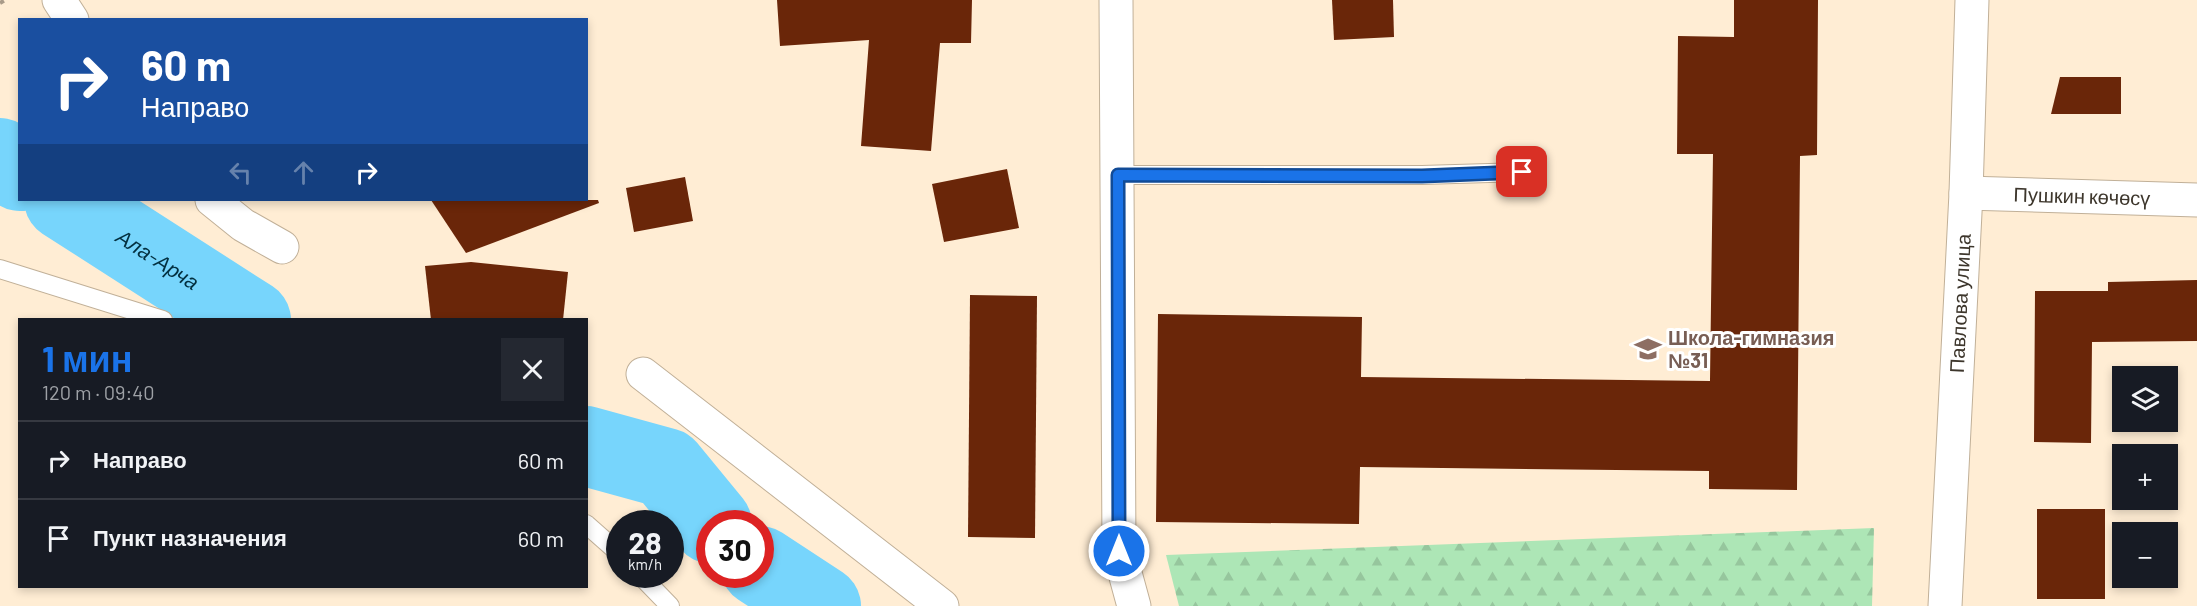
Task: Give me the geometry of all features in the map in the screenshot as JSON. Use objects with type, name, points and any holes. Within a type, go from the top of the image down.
[{"type":"street","points":[[59,0],[71,18]]},
{"type":"street","points":[[1116,0],[1119,551],[1134,606]]},
{"type":"street","name":"Павлова улица","points":[[1945,606],[1966,194],[1972,0]]},
{"type":"street","name":"Пушкин көчөсү","points":[[1966,194],[2197,200]]},
{"type":"street","points":[[213,201],[243,225],[282,247]]},
{"type":"street","points":[[643,374],[942,606]]},
{"type":"lane","points":[[1118,175],[1422,176],[1522,172]]},
{"type":"lane","points":[[0,269],[157,318]]},
{"type":"lane","points":[[588,526],[606,542]]},
{"type":"lane","points":[[653,588],[670,606]]},
{"type":"path","points":[[0,3],[5,0]]},
{"type":"green space","points":[[1874,528],[1872,606],[1179,606],[1166,555]]},
{"type":"building","points":[[777,0],[972,0],[971,43],[940,43],[931,151],[861,146],[869,40],[780,46]]},
{"type":"building","points":[[1332,0],[1393,0],[1394,37],[1334,40]]},
{"type":"building","points":[[1734,0],[1818,0],[1817,155],[1800,156],[1797,490],[1709,489],[1709,471],[1360,467],[1359,524],[1156,522],[1158,314],[1362,317],[1361,377],[1710,381],[1713,154],[1677,154],[1678,36],[1734,37]]},
{"type":"building","points":[[2060,77],[2121,77],[2121,114],[2051,114]]},
{"type":"building","points":[[1007,169],[1019,228],[944,242],[932,184]]},
{"type":"building","points":[[685,177],[693,221],[634,232],[626,188]]},
{"type":"building","points":[[598,200],[599,203],[466,253],[432,201]]},
{"type":"building","points":[[471,262],[568,272],[563,318],[431,318],[425,266]]},
{"type":"building","points":[[2197,280],[2197,341],[2092,342],[2091,443],[2034,442],[2035,291],[2108,291],[2108,282]]},
{"type":"building","points":[[970,295],[1037,296],[1035,538],[968,537]]},
{"type":"building","points":[[2037,509],[2105,509],[2105,599],[2037,599]]},
{"type":"waterway","name":"Ала-Арча","points":[[0,158],[18,170]]},
{"type":"waterway","name":"Ала-Арча","points":[[66,201],[248,318]]},
{"type":"waterway","name":"Ала-Арча","points":[[588,447],[666,468],[700,510]]},
{"type":"waterway","name":"Ала-Арча","points":[[774,575],[821,606]]},
{"type":"place","name":"Школа-гимназия №31","points":[[1648,349]]},
{"type":"route","points":[[1119,551],[1118,175],[1422,176],[1522,172]]}]
